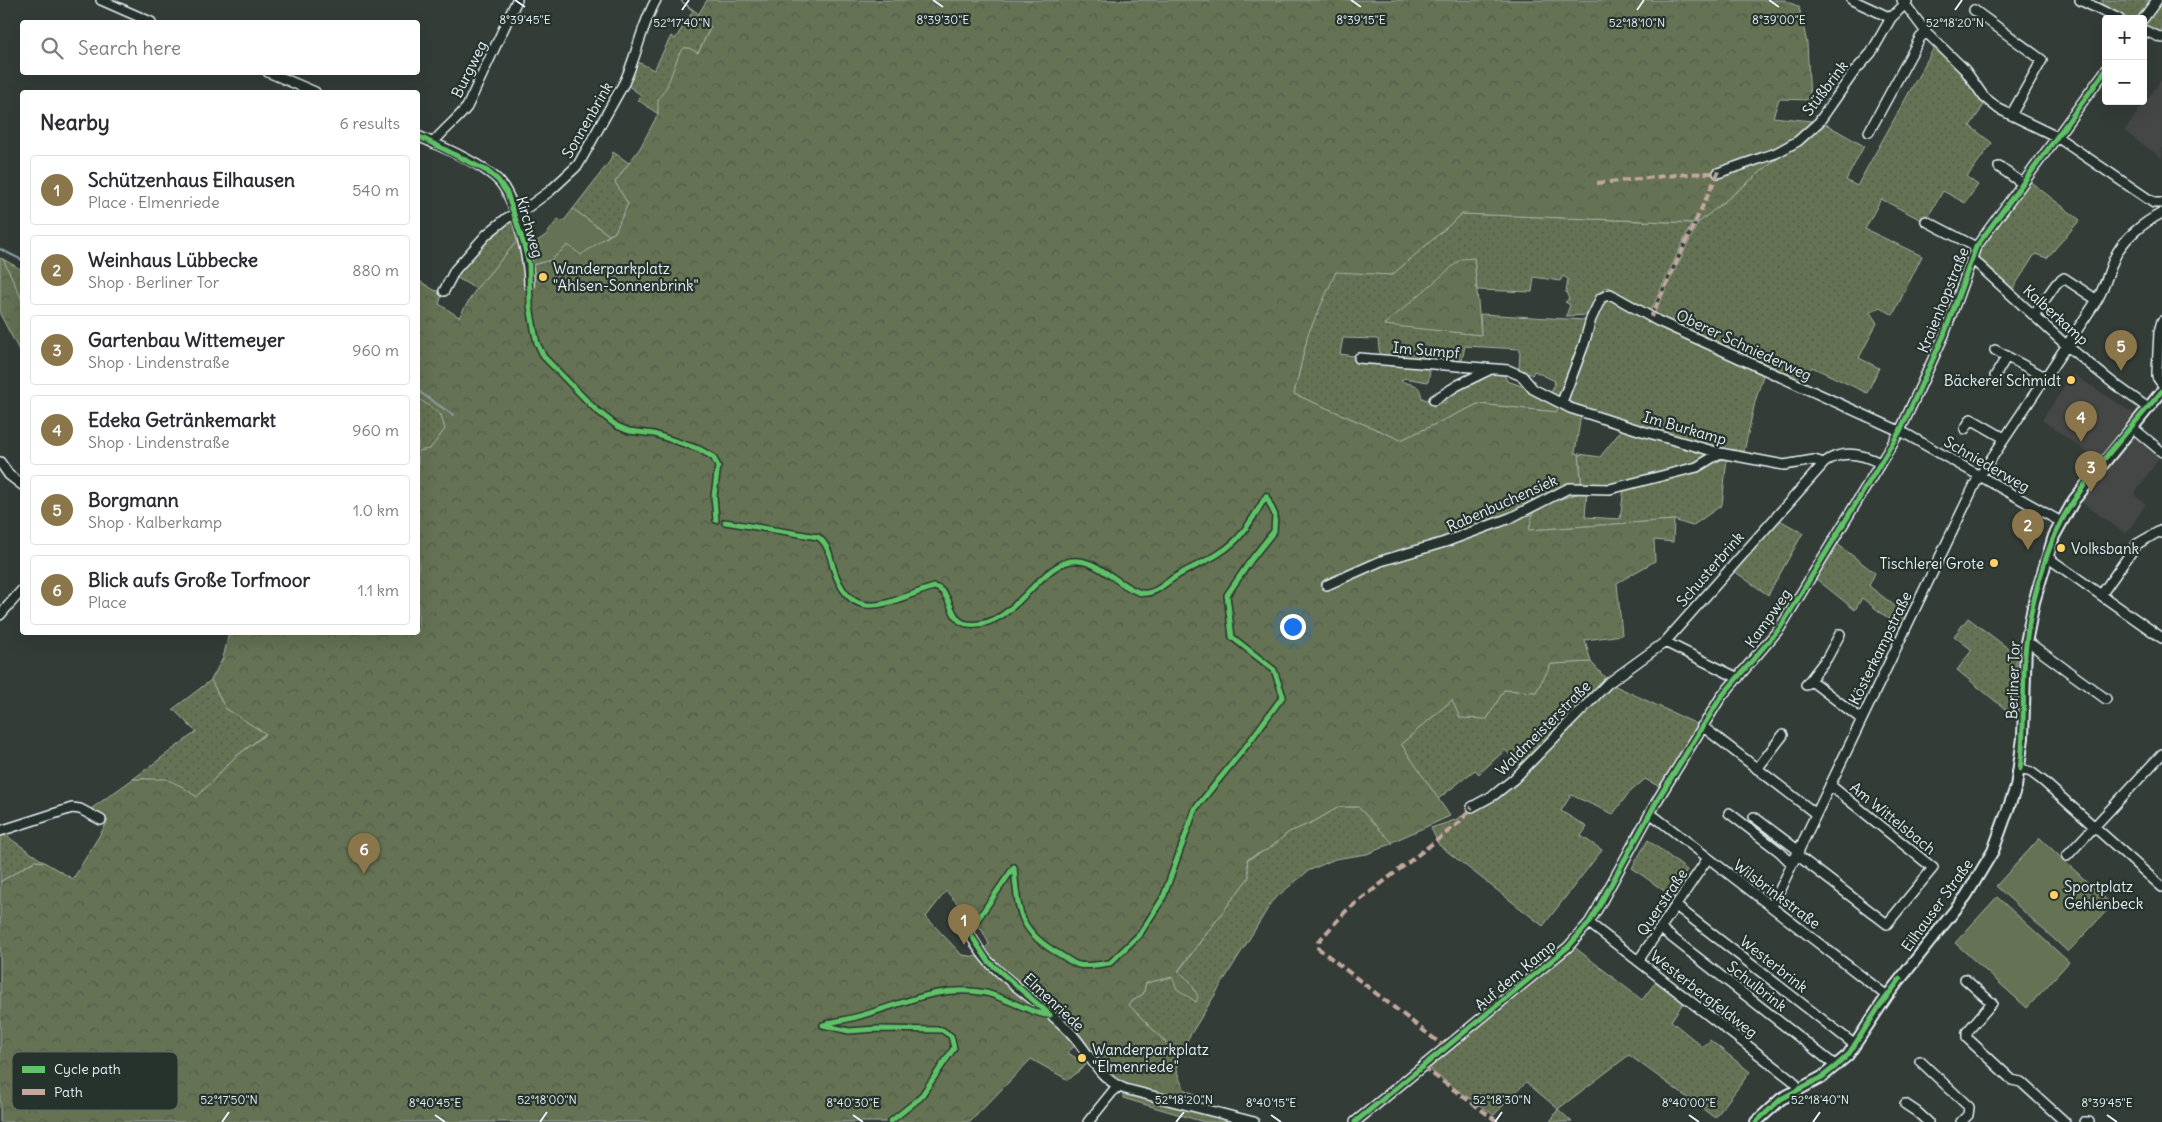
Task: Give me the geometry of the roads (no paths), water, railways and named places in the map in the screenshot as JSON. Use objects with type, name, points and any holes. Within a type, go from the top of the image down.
[{"type":"main road","name":"Berliner Tor","points":[[2020,768],[2023,738],[2026,643],[2047,556],[2054,536],[2061,522],[2090,479],[2162,391]]},
{"type":"main road","name":"Eilhauser Straße","points":[[1756,1122],[1781,1099],[1822,1077],[1836,1066],[1855,1045],[1887,996],[1950,918],[1993,851],[2008,814],[2020,768]]},
{"type":"street","points":[[100,0],[146,20]]},
{"type":"street","name":"Burgweg","points":[[433,143],[440,134],[457,120],[467,107],[517,0]]},
{"type":"street","name":"Sonnenbrink","points":[[444,291],[455,270],[487,234],[514,214],[550,192],[578,165],[631,69],[650,10],[656,0]]},
{"type":"street","points":[[1852,0],[1891,18]]},
{"type":"street","points":[[2080,0],[2096,4],[2114,15]]},
{"type":"street","points":[[2146,15],[2157,0]]},
{"type":"street","points":[[1905,2],[1926,32],[1965,70],[1968,77],[1984,97],[2011,115],[2057,137],[2154,202],[2162,203]]},
{"type":"street","name":"Stüßbrink","points":[[1718,173],[1776,153],[1798,141],[1819,122],[1854,72],[1871,53],[1891,18],[1905,2]]},
{"type":"street","points":[[1974,10],[2042,60],[2011,115]]},
{"type":"street","points":[[1869,132],[1920,38],[1926,32]]},
{"type":"street","points":[[2147,32],[2162,38]]},
{"type":"street","points":[[275,75],[310,90]]},
{"type":"street","name":"Kraienhopstraße","points":[[1900,431],[1944,335],[1976,247],[2102,75]]},
{"type":"street","name":"Kirchweg","points":[[420,137],[487,171],[498,180],[507,193],[514,214],[529,264],[530,285]]},
{"type":"street","points":[[1999,167],[2022,184]]},
{"type":"street","name":"Kösterkampstraße","points":[[1772,906],[1980,475],[2097,300],[2118,252],[2142,224],[2162,213]]},
{"type":"street","points":[[1926,221],[1976,247]]},
{"type":"street","name":"Kalberkamp","points":[[1971,258],[2066,345],[2148,408]]},
{"type":"street","points":[[2034,315],[2056,284],[2064,278],[2097,300]]},
{"type":"street","name":"Oberer Schniederweg","points":[[1562,402],[1584,344],[1591,319],[1600,298],[1605,294],[1614,295],[1658,321],[1900,431]]},
{"type":"street","points":[[2162,320],[2159,332],[2157,372],[2157,377],[2162,384]]},
{"type":"street","points":[[1995,350],[2044,377]]},
{"type":"street","points":[[1995,376],[2007,356]]},
{"type":"street","name":"Im Sumpf","points":[[1359,358],[1492,369]]},
{"type":"street","points":[[1434,400],[1458,385],[1492,369]]},
{"type":"street","name":"Im Burkamp","points":[[1492,369],[1518,373],[1533,389],[1578,411],[1720,453],[1784,465],[1814,460],[1824,463],[1833,456],[1845,453],[1872,459],[1880,463]]},
{"type":"street","points":[[1965,429],[1971,419],[2004,438]]},
{"type":"street","points":[[2132,427],[2162,452]]},
{"type":"street","name":"Kampweg","points":[[1650,813],[1721,697],[1780,628],[1900,431]]},
{"type":"street","name":"Schniederweg","points":[[1900,431],[2061,522]]},
{"type":"street","name":"Rabenbuchensiek","points":[[1326,585],[1381,561],[1445,542],[1510,518],[1569,488],[1610,489],[1696,467],[1720,453]]},
{"type":"street","points":[[0,462],[9,475],[20,483]]},
{"type":"street","name":"Schusterbrink","points":[[1607,684],[1664,642],[1824,463]]},
{"type":"street","points":[[2101,595],[2137,544],[2160,532],[2162,533]]},
{"type":"street","points":[[2047,556],[2162,638]]},
{"type":"street","points":[[0,615],[20,592]]},
{"type":"street","name":"Kösterkampstraße","points":[[1840,634],[1827,658],[1808,682],[1861,719]]},
{"type":"street","points":[[1664,642],[1738,678]]},
{"type":"street","points":[[2026,643],[2032,645],[2106,699]]},
{"type":"street","name":"Waldmeisterstraße","points":[[1472,807],[1494,795],[1514,779],[1607,684]]},
{"type":"street","points":[[1702,726],[1816,814]]},
{"type":"street","points":[[1757,769],[1783,735]]},
{"type":"street","points":[[2067,856],[2162,754]]},
{"type":"street","points":[[2020,768],[2031,772],[2043,781],[2162,887]]},
{"type":"street","name":"Am Wittelsbach","points":[[1798,853],[1887,924],[1933,868],[1830,785]]},
{"type":"street","points":[[0,831],[72,808],[80,809],[101,820]]},
{"type":"street","name":"Wilsbrinkstraße","points":[[1650,813],[1887,996]]},
{"type":"street","name":"Auf dem Kamp","points":[[1355,1122],[1568,947],[1589,923],[1650,813]]},
{"type":"street","points":[[1729,813],[1780,852],[1792,864]]},
{"type":"street","points":[[1754,817],[1798,853]]},
{"type":"street","name":"Querstraße","points":[[1638,961],[1708,858]]},
{"type":"street","name":"Westerbrink","points":[[1676,906],[1855,1045]]},
{"type":"street","name":"Elmenriede","points":[[960,922],[988,961],[1070,1032],[1101,1073],[1117,1086],[1254,1122]]},
{"type":"street","name":"Westerbergfeldweg","points":[[1589,923],[1792,1080],[1799,1089]]},
{"type":"street","name":"Schulbrink","points":[[1661,929],[1836,1066]]},
{"type":"street","points":[[1965,979],[1992,1003],[1967,1032],[1966,1038],[2012,1080],[2021,1082],[2064,1122]]},
{"type":"street","points":[[1920,1061],[1969,1107],[1968,1115],[1961,1122]]},
{"type":"street","points":[[1088,1122],[1117,1086]]},
{"type":"street","points":[[1905,1104],[1928,1122]]},
{"type":"street","points":[[2084,1122],[2089,1122]]},
{"type":"waterway","points":[[0,249],[20,259]]},
{"type":"waterway","points":[[420,392],[453,415]]},
{"type":"place","name":"Wanderparkplatz \"Ahlsen-Sonnenbrink\"","points":[[543,277]]},
{"type":"place","name":"Borgmann","points":[[2121,371]]},
{"type":"place","name":"Bäckerei Schmidt","points":[[2071,380]]},
{"type":"place","name":"Edeka Getränkemarkt","points":[[2081,442]]},
{"type":"place","name":"Gartenbau Wittemeyer","points":[[2091,492]]},
{"type":"place","name":"Volksbank","points":[[2061,548]]},
{"type":"place","name":"Weinhaus Lübbecke","points":[[2028,550]]},
{"type":"place","name":"Tischlerei Grote","points":[[1994,563]]},
{"type":"place","name":"Blick aufs Große Torfmoor","points":[[364,874]]},
{"type":"place","name":"Sportplatz Gehlenbeck","points":[[2054,895]]},
{"type":"place","name":"Schützenhaus Eilhausen","points":[[964,945]]},
{"type":"place","name":"Wanderparkplatz \"Elmenriede\"","points":[[1082,1058]]}]
